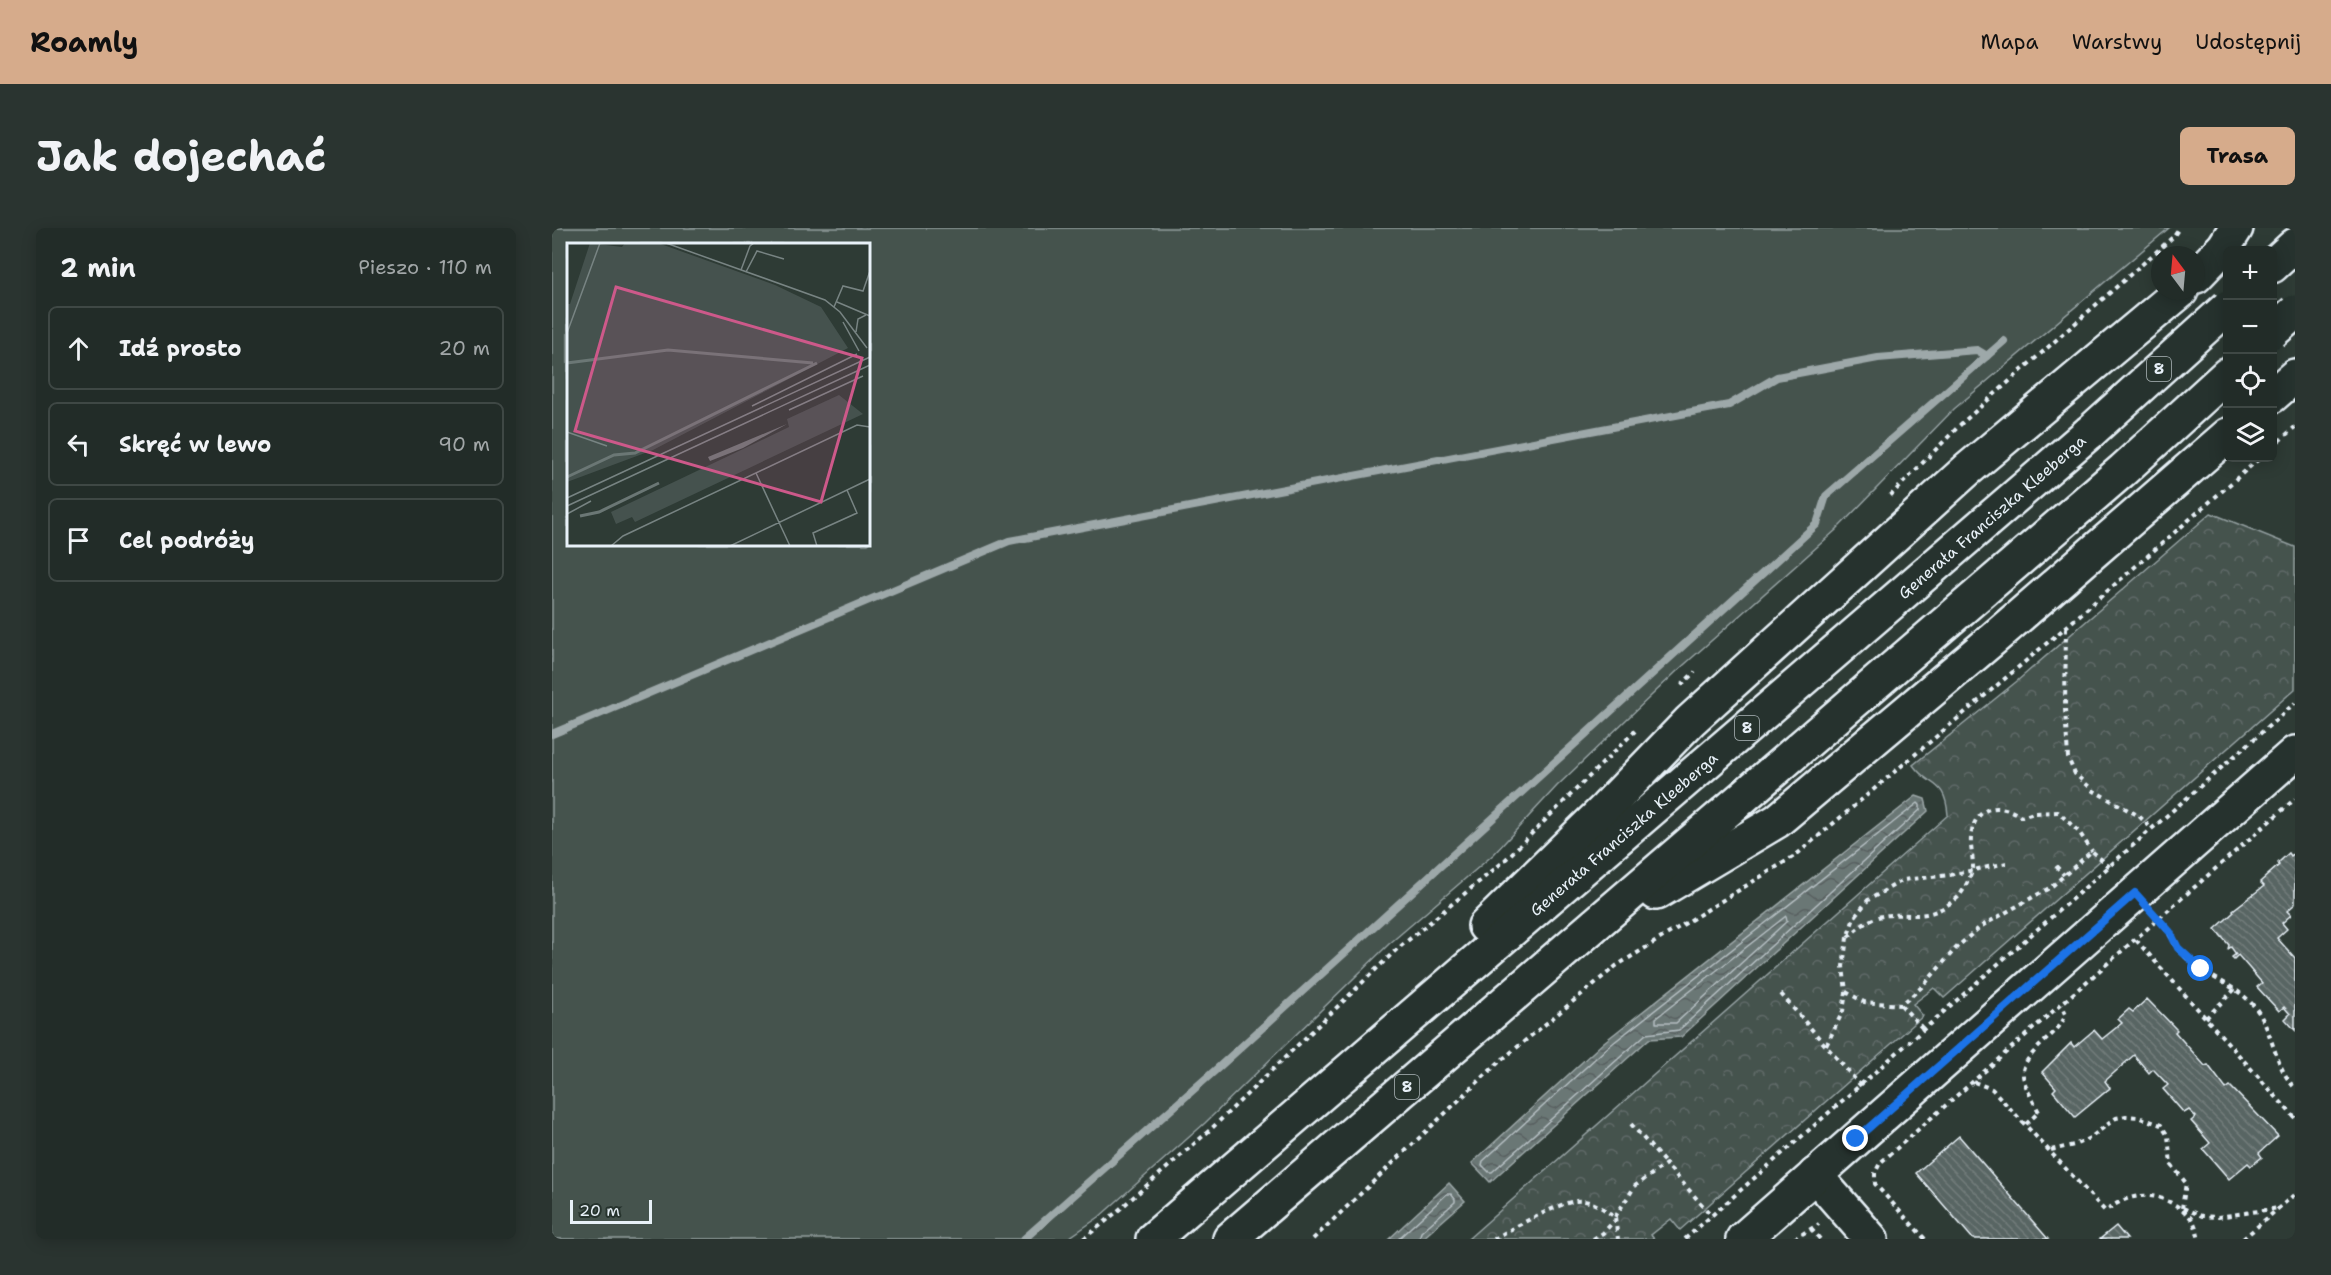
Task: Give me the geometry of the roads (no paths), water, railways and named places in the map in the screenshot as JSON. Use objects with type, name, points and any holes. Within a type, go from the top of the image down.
[{"type":"main road","points":[[2205,266],[2224,246],[2236,228]]},
{"type":"main road","points":[[2277,261],[2295,245]]},
{"type":"main road","points":[[1403,1024],[1478,933],[1606,808],[1690,721],[1967,470],[2170,300]]},
{"type":"main road","name":"Generała Franciszka Kleeberga","points":[[1153,1239],[2090,432],[2223,312]]},
{"type":"main road","points":[[2277,328],[2295,312]]},
{"type":"main road","points":[[2277,392],[2295,376]]},
{"type":"main road","name":"8","points":[[1230,1239],[2122,470],[2223,379]]},
{"type":"main road","points":[[1584,935],[1778,822],[2223,439]]},
{"type":"main road","points":[[1743,1239],[2295,753]]},
{"type":"main road","points":[[1815,1175],[1871,1239]]},
{"type":"water","points":[[1916,796],[1925,799],[1928,811],[1681,1037],[1649,1039],[1490,1182],[1472,1163],[1604,1042]]},
{"type":"water","points":[[1449,1183],[1465,1201],[1422,1239],[1389,1239]]},
{"type":"waterway","points":[[1024,1239],[1219,1067],[1817,524],[1826,496],[2004,341]]},
{"type":"waterway","points":[[552,734],[1009,541],[1729,405],[1777,377],[1878,358],[1977,350],[1987,356]]}]
